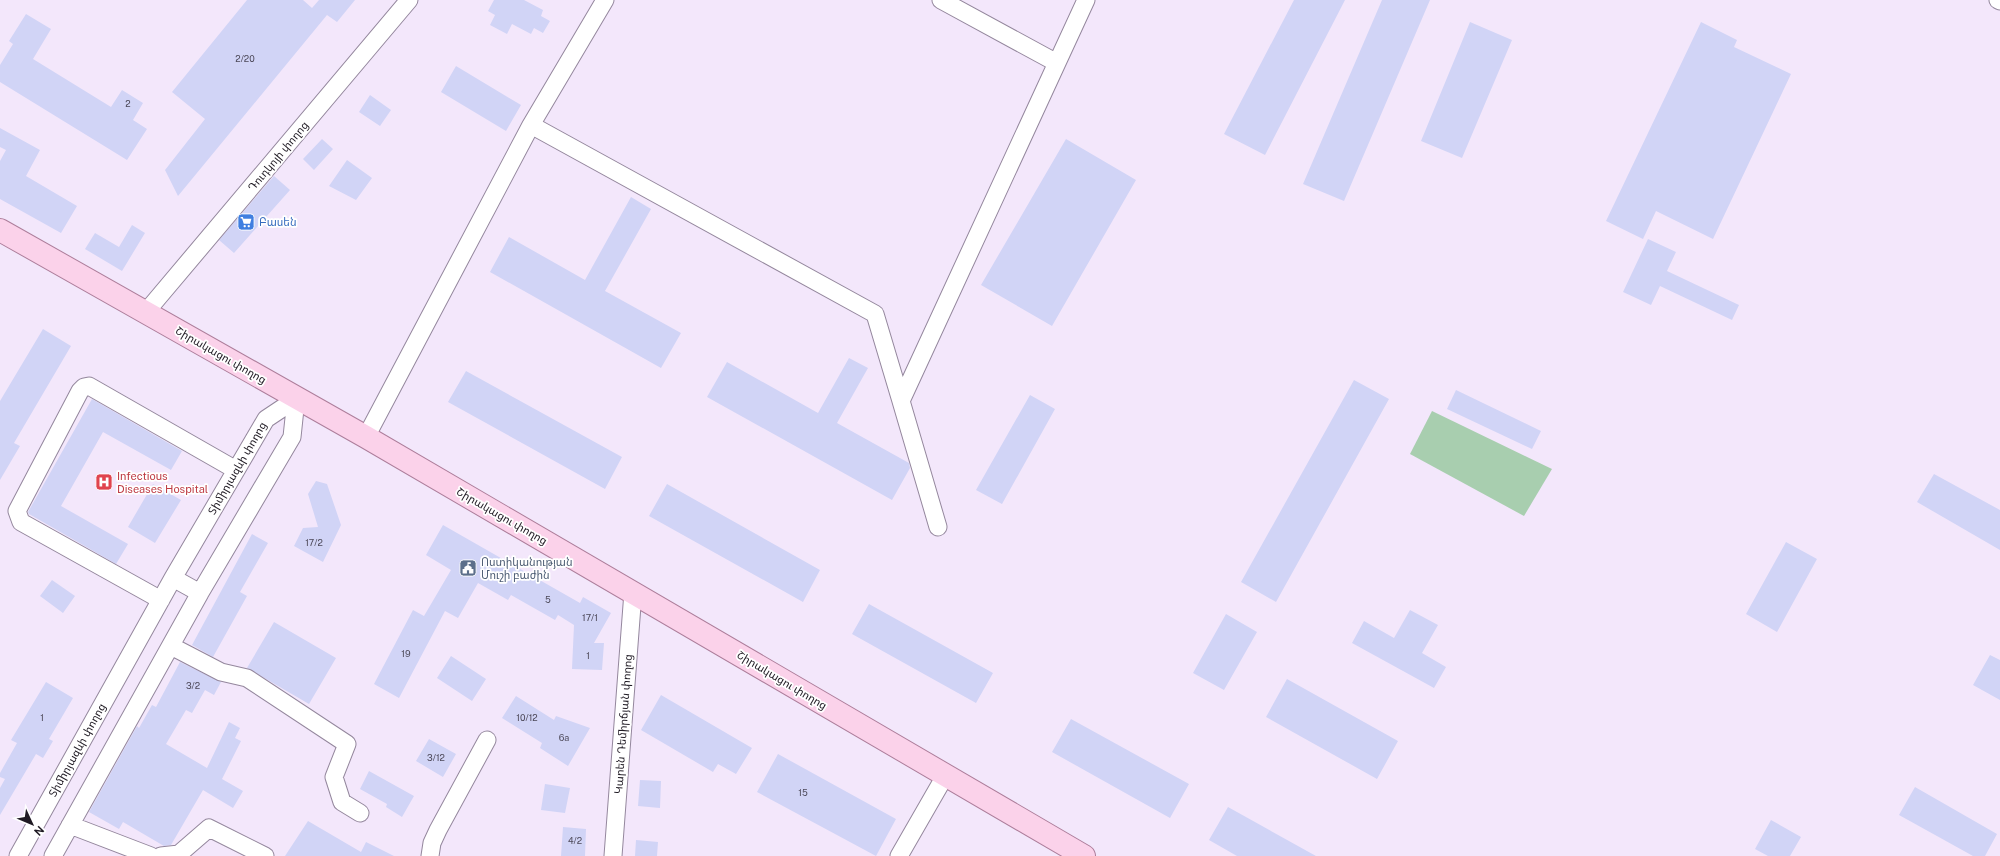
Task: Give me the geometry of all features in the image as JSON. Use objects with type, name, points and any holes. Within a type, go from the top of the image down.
[{"type":"main road","name":"Շիրակացու փողոց","points":[[0,230],[296,399],[366,437],[1084,856]]},
{"type":"street","name":"Դուդկոյի փողոց","points":[[146,312],[409,0]]},
{"type":"street","points":[[366,437],[531,125],[606,0]]},
{"type":"street","points":[[941,0],[1057,62]]},
{"type":"street","points":[[901,401],[1086,0]]},
{"type":"street","points":[[531,125],[875,314],[938,527]]},
{"type":"street","points":[[161,600],[21,522],[18,517],[17,512],[80,391],[84,387],[89,386],[236,470]]},
{"type":"street","points":[[53,856],[200,594],[292,438],[296,399]]},
{"type":"street","name":"Տիմիրյազևի փողոց","points":[[18,856],[173,578],[266,418],[296,399]]},
{"type":"street","points":[[173,578],[200,594]]},
{"type":"street","name":"Կարեն Դեմիրճյան փողոց","points":[[613,856],[633,592]]},
{"type":"street","points":[[171,646],[222,672],[247,678],[347,744],[334,777],[342,802],[360,813]]},
{"type":"street","points":[[430,856],[432,843],[438,830],[487,740]]},
{"type":"street","points":[[899,856],[945,776]]},
{"type":"street","points":[[70,825],[151,856]]},
{"type":"street","points":[[161,856],[179,854],[209,828],[265,856]]},
{"type":"green space","points":[[1432,411],[1552,469],[1524,516],[1410,454]]},
{"type":"building","points":[[247,0],[303,0],[312,8],[319,0],[355,0],[337,22],[327,15],[178,196],[165,170],[205,119],[172,92]]},
{"type":"building","points":[[494,0],[524,0],[543,10],[541,16],[550,21],[543,33],[534,28],[531,34],[512,24],[507,34],[490,25],[495,15],[488,11]]},
{"type":"building","points":[[1294,0],[1345,0],[1265,155],[1224,134]]},
{"type":"building","points":[[1382,0],[1430,0],[1344,201],[1303,184]]},
{"type":"building","points":[[26,14],[51,29],[33,59],[111,107],[122,90],[143,103],[133,120],[147,129],[127,160],[0,82],[0,65],[13,44],[9,41]]},
{"type":"building","points":[[1470,22],[1512,40],[1462,158],[1421,141]]},
{"type":"building","points":[[1701,22],[1737,40],[1734,47],[1791,74],[1713,239],[1656,211],[1643,239],[1606,221]]},
{"type":"building","points":[[456,66],[521,105],[506,131],[441,92]]},
{"type":"building","points":[[370,95],[391,110],[380,126],[359,112]]},
{"type":"building","points":[[0,128],[40,150],[26,176],[77,206],[61,233],[0,199],[0,161],[6,150],[0,147]]},
{"type":"building","points":[[322,139],[333,149],[314,170],[303,159]]},
{"type":"building","points":[[1066,139],[1136,180],[1052,326],[981,285]]},
{"type":"building","points":[[347,160],[372,178],[356,200],[329,186]]},
{"type":"building","points":[[274,176],[290,190],[234,253],[219,240]]},
{"type":"building","points":[[631,197],[651,209],[605,291],[681,333],[661,368],[490,272],[509,237],[585,280]]},
{"type":"building","points":[[132,225],[145,233],[122,271],[85,249],[95,233],[119,247]]},
{"type":"building","points":[[1648,239],[1676,252],[1667,271],[1739,305],[1732,320],[1660,286],[1651,305],[1623,292]]},
{"type":"building","points":[[43,329],[71,346],[14,443],[20,446],[0,480],[0,401]]},
{"type":"building","points":[[849,358],[868,368],[837,423],[909,463],[910,468],[892,500],[707,397],[727,362],[818,413]]},
{"type":"building","points":[[466,371],[622,457],[605,489],[448,402]]},
{"type":"building","points":[[1354,380],[1389,399],[1276,602],[1241,582]]},
{"type":"building","points":[[1456,390],[1541,431],[1532,449],[1447,409]]},
{"type":"building","points":[[1030,395],[1055,409],[1002,504],[976,490]]},
{"type":"building","points":[[92,399],[182,451],[171,470],[103,432],[61,506],[128,544],[116,564],[29,514],[28,512]]},
{"type":"building","points":[[1934,474],[2000,510],[2000,550],[1917,502]]},
{"type":"building","points":[[316,481],[327,484],[341,525],[323,562],[294,546],[303,528],[318,527],[308,494]]},
{"type":"building","points":[[153,484],[181,500],[155,543],[128,527]]},
{"type":"building","points":[[667,484],[820,570],[803,602],[649,516]]},
{"type":"building","points":[[443,525],[580,603],[583,597],[611,613],[594,643],[604,643],[602,670],[572,669],[574,625],[558,615],[555,620],[511,595],[508,600],[478,583],[458,618],[445,611],[399,698],[374,684],[413,610],[424,616],[451,570],[426,555]]},
{"type":"building","points":[[252,534],[268,543],[240,592],[247,596],[213,657],[192,645]]},
{"type":"building","points":[[1786,542],[1817,559],[1777,632],[1746,614]]},
{"type":"building","points":[[52,580],[75,596],[63,613],[40,596]]},
{"type":"building","points":[[869,604],[993,673],[976,703],[852,634]]},
{"type":"building","points":[[1410,610],[1438,625],[1422,653],[1446,667],[1434,688],[1352,643],[1364,621],[1394,638]]},
{"type":"building","points":[[1226,614],[1257,632],[1224,690],[1193,673]]},
{"type":"building","points":[[274,622],[336,658],[309,704],[247,668]]},
{"type":"building","points":[[1990,655],[2000,660],[2000,700],[1973,685]]},
{"type":"building","points":[[451,656],[486,679],[472,701],[437,678]]},
{"type":"building","points":[[180,662],[221,682],[214,695],[205,690],[192,713],[186,710],[166,744],[207,768],[229,722],[240,728],[235,738],[241,741],[222,779],[243,791],[233,808],[203,790],[171,845],[164,846],[123,822],[119,829],[89,812],[137,726],[139,728],[152,705],[156,707]]},
{"type":"building","points":[[1287,679],[1398,741],[1377,779],[1266,717]]},
{"type":"building","points":[[46,682],[73,698],[49,739],[53,741],[43,758],[36,754],[0,815],[0,788],[5,779],[0,777],[0,773],[17,743],[11,740]]},
{"type":"building","points":[[661,695],[752,748],[736,774],[718,764],[713,772],[641,730]]},
{"type":"building","points":[[516,696],[554,720],[556,716],[590,728],[568,766],[540,748],[542,743],[502,718]]},
{"type":"building","points":[[1071,719],[1189,784],[1170,818],[1052,752]]},
{"type":"building","points":[[429,739],[456,754],[443,777],[416,761]]},
{"type":"building","points":[[778,754],[896,819],[876,856],[757,792]]},
{"type":"building","points":[[369,771],[414,796],[402,817],[386,807],[387,804],[360,789]]},
{"type":"building","points":[[640,780],[661,781],[660,808],[638,806]]},
{"type":"building","points":[[545,784],[570,788],[565,813],[541,810]]},
{"type":"building","points":[[1915,787],[1997,834],[1985,856],[1973,856],[1899,815]]},
{"type":"building","points":[[1228,807],[1316,856],[1237,856],[1209,840]]},
{"type":"building","points":[[1771,820],[1801,837],[1790,856],[1768,856],[1755,849]]},
{"type":"building","points":[[308,821],[361,852],[366,842],[394,856],[285,856]]},
{"type":"building","points":[[563,827],[586,829],[585,856],[561,856]]},
{"type":"building","points":[[636,840],[658,842],[657,856],[635,856]]},
{"type":"place","name":"Բասեն","points":[[246,222]]},
{"type":"place","name":"Infectious Diseases Hospital","points":[[104,482]]},
{"type":"place","name":"Ոստիկանության Մուշի բաժին","points":[[468,568]]}]
